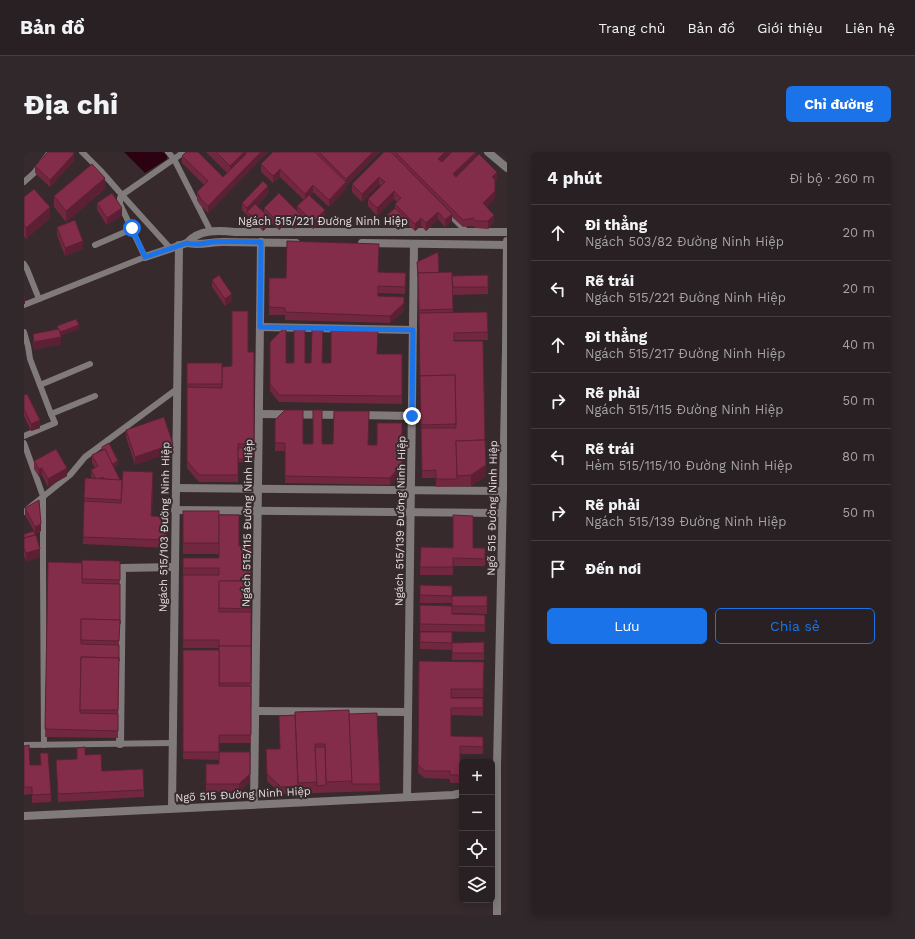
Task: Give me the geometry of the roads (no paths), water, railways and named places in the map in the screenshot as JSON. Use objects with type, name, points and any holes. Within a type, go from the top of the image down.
[{"type":"street","points":[[488,152],[507,168]]},
{"type":"street","name":"Ngách 515/221 Đường Ninh Hiệp","points":[[145,257],[187,243],[190,239],[200,234],[221,231],[507,232]]},
{"type":"street","name":"Ngõ 515 Đường Ninh Hiệp","points":[[497,915],[497,766],[507,241]]},
{"type":"street","points":[[187,243],[196,245],[212,242],[307,243]]},
{"type":"street","name":"Ngách 515/115 Đường Ninh Hiệp","points":[[254,804],[261,242]]},
{"type":"street","points":[[353,243],[507,245]]},
{"type":"street","name":"Ngách 515/139 Đường Ninh Hiệp","points":[[407,797],[414,244]]},
{"type":"street","name":"Ngách 515/103 Đường Ninh Hiệp","points":[[172,808],[179,245]]},
{"type":"street","points":[[260,327],[413,330]]},
{"type":"street","points":[[259,414],[412,416]]},
{"type":"street","points":[[176,488],[503,491]]},
{"type":"street","points":[[175,510],[502,513]]},
{"type":"street","points":[[120,744],[122,568],[175,567]]},
{"type":"street","points":[[255,711],[408,712]]},
{"type":"street","name":"Ngõ 515 Đường Ninh Hiệp","points":[[24,816],[459,794]]},
{"type":"lane","points":[[24,182],[34,173],[50,152]]},
{"type":"lane","points":[[82,152],[170,248]]},
{"type":"lane","points":[[168,152],[174,159],[211,232]]},
{"type":"lane","points":[[24,305],[145,257],[120,204],[120,198],[122,195],[184,152]]},
{"type":"lane","points":[[440,205],[467,232]]},
{"type":"lane","points":[[95,245],[132,228]]},
{"type":"lane","points":[[24,264],[39,299]]},
{"type":"lane","points":[[24,332],[30,359],[55,423],[24,436]]},
{"type":"lane","points":[[40,385],[90,364]]},
{"type":"lane","points":[[24,512],[70,475],[85,457],[177,389]]},
{"type":"lane","points":[[52,414],[95,396]]},
{"type":"lane","points":[[24,443],[43,496],[42,569],[44,745]]},
{"type":"lane","points":[[24,745],[172,743]]}]
